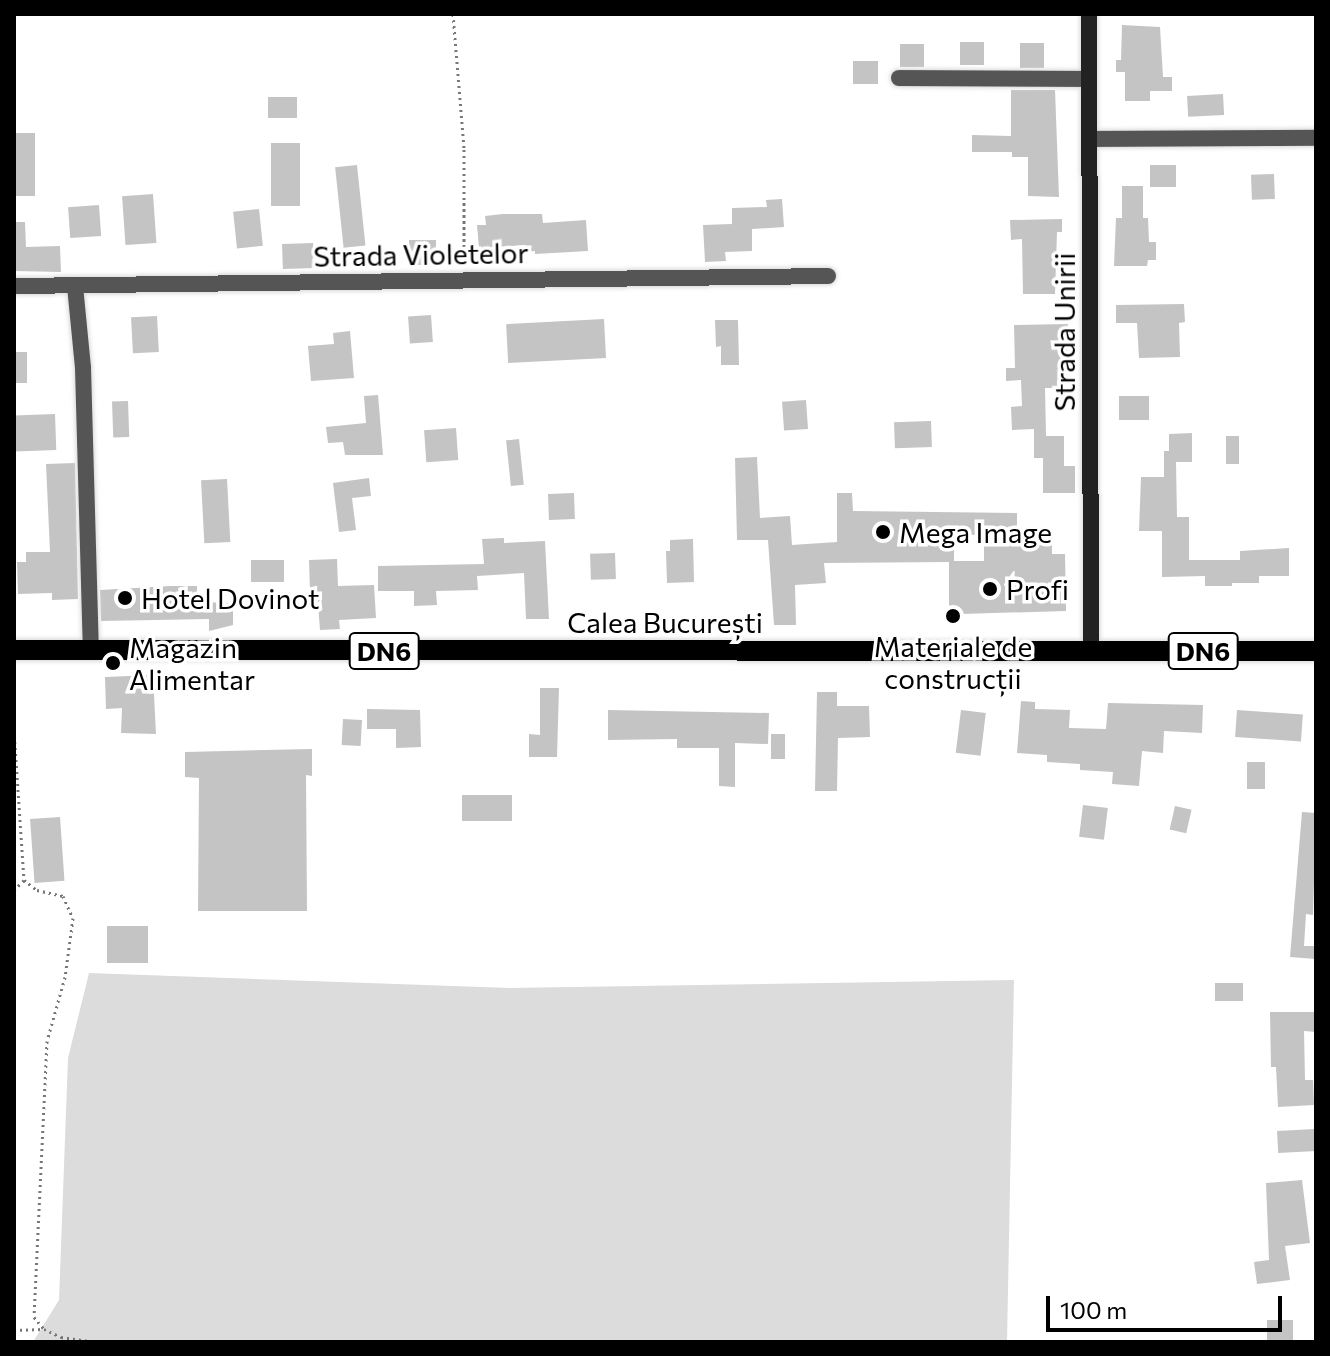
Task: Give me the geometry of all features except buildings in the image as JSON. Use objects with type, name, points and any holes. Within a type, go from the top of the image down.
[{"type":"main road","name":"Strada Unirii","points":[[1089,14],[1091,650]]},
{"type":"main road","name":"Calea București","points":[[14,650],[1316,651]]},
{"type":"street","points":[[899,78],[1089,79]]},
{"type":"street","points":[[1090,139],[1316,138]]},
{"type":"street","name":"Strada Violetelor","points":[[14,286],[828,276]]},
{"type":"street","points":[[75,286],[83,368],[91,652]]},
{"type":"path","points":[[453,14],[464,149],[464,279]]},
{"type":"path","points":[[14,730],[24,880],[37,890],[63,896],[73,918],[65,977],[47,1041],[34,1317],[44,1329],[61,1337],[95,1342]]},
{"type":"path","points":[[14,890],[24,880]]},
{"type":"path","points":[[14,1330],[44,1329]]},
{"type":"shaded area","points":[[89,973],[510,988],[1014,980],[1007,1342],[33,1342],[59,1300],[68,1058]]},
{"type":"place","name":"Mega Image","points":[[883,532]]},
{"type":"place","name":"Profi","points":[[990,589]]},
{"type":"place","name":"Hotel Dovinot","points":[[125,598]]},
{"type":"place","name":"Materiale de construcții","points":[[953,616]]},
{"type":"place","name":"Magazin Alimentar","points":[[113,663]]}]
